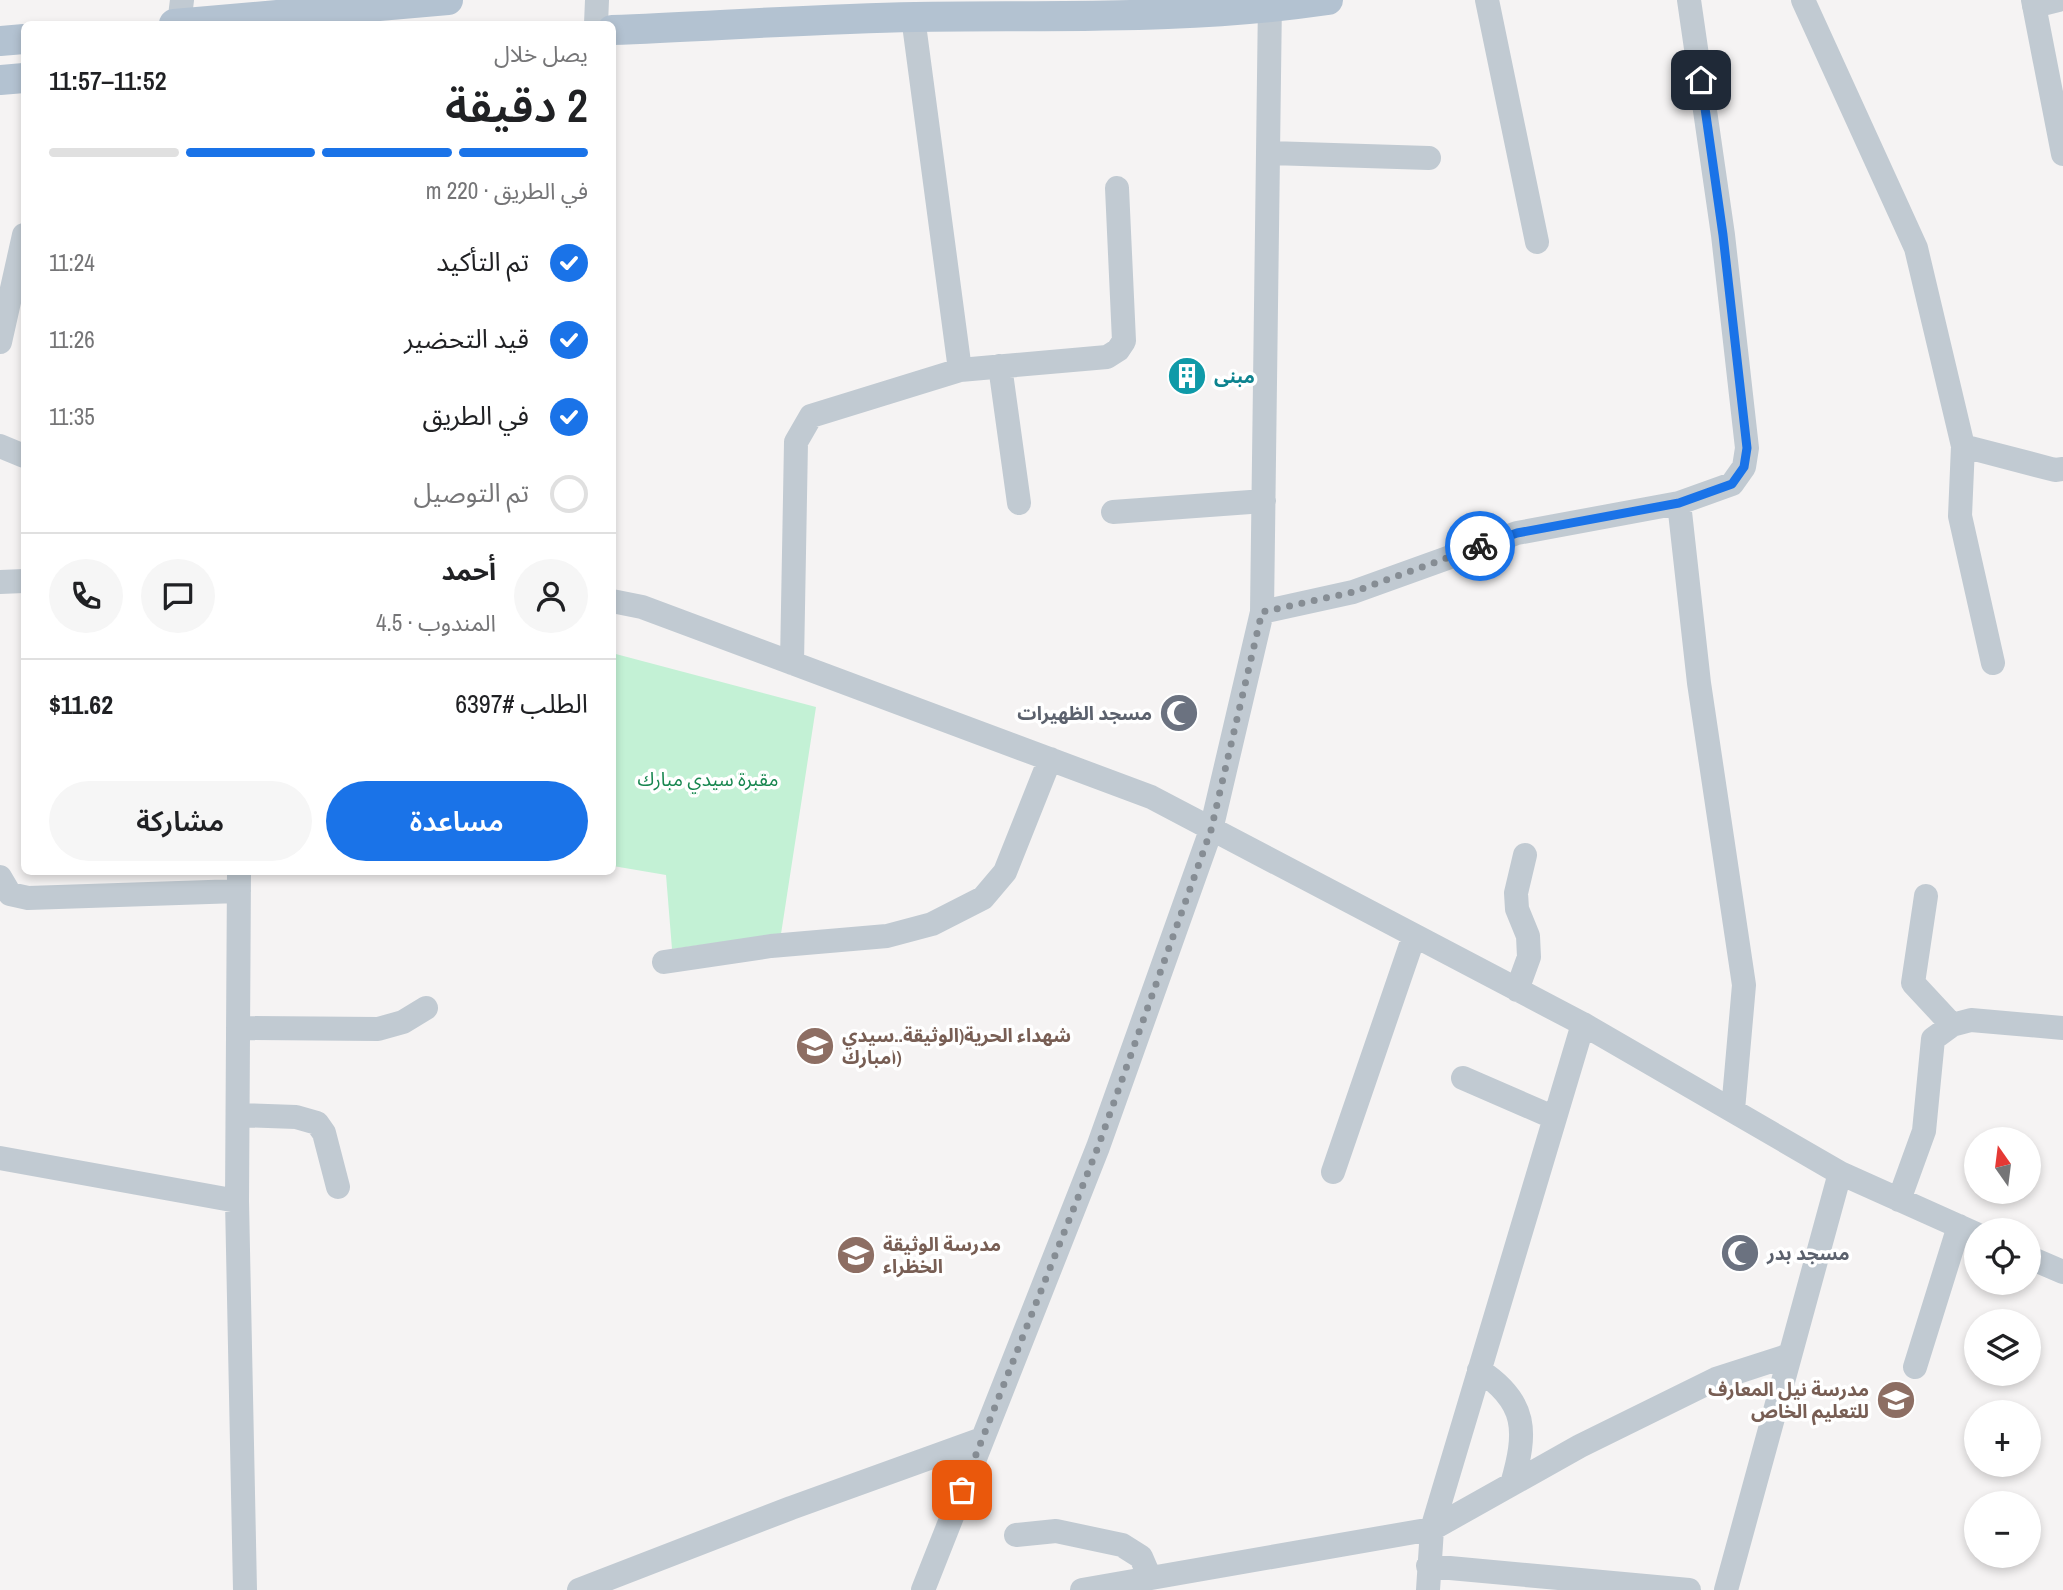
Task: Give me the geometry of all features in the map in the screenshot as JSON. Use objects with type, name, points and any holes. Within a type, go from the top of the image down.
[{"type":"main road","points":[[187,21],[233,9],[448,0]]},
{"type":"main road","points":[[616,30],[913,17],[1078,17],[1328,0]]},
{"type":"main road","points":[[0,41],[21,39]]},
{"type":"main road","points":[[0,80],[21,78]]},
{"type":"street","points":[[177,21],[182,0]]},
{"type":"street","points":[[596,21],[597,0]]},
{"type":"street","points":[[1487,0],[1537,243]]},
{"type":"street","points":[[1262,612],[1353,592],[1517,533],[1679,503],[1732,484],[1744,467],[1747,448],[1723,235],[1689,0]]},
{"type":"street","points":[[1803,0],[1916,248],[1963,446],[1960,516],[1993,663]]},
{"type":"street","points":[[2058,0],[2033,3],[2059,108],[2063,154]]},
{"type":"street","points":[[923,1590],[1098,1147],[1211,830],[1262,612],[1270,4]]},
{"type":"street","points":[[913,17],[960,370]]},
{"type":"street","points":[[1268,153],[1429,158]]},
{"type":"street","points":[[792,663],[796,442],[811,416],[960,370],[1107,357],[1118,350],[1124,341],[1117,188]]},
{"type":"street","points":[[0,342],[21,248]]},
{"type":"street","points":[[1000,366],[1020,503]]},
{"type":"street","points":[[0,446],[21,455]]},
{"type":"street","points":[[1963,446],[2055,470],[2063,469]]},
{"type":"street","points":[[1113,512],[1264,501]]},
{"type":"street","points":[[1679,503],[1699,683],[1744,985],[1733,1110]]},
{"type":"street","points":[[0,582],[21,581]]},
{"type":"street","points":[[616,602],[642,607],[1151,797],[1583,1024],[1840,1172],[1964,1228]]},
{"type":"street","points":[[664,962],[771,946],[887,936],[932,924],[983,898],[1005,872],[1050,759]]},
{"type":"street","points":[[1517,990],[1529,957],[1528,936],[1517,909],[1517,894],[1525,855]]},
{"type":"street","points":[[0,877],[10,894],[28,898],[239,881],[237,1202],[245,1590]]},
{"type":"street","points":[[1926,896],[1913,983],[1952,1025]]},
{"type":"street","points":[[1333,1172],[1414,936]]},
{"type":"street","points":[[238,1028],[378,1029],[403,1022],[426,1008]]},
{"type":"street","points":[[1899,1200],[1924,1131],[1933,1039],[1952,1025],[1971,1020],[2063,1028]]},
{"type":"street","points":[[1583,1024],[1432,1529],[1428,1578],[1689,1590]]},
{"type":"street","points":[[1463,1078],[1555,1118]]},
{"type":"street","points":[[238,1115],[296,1117],[317,1123],[324,1133],[338,1187]]},
{"type":"street","points":[[0,1158],[237,1202]]},
{"type":"street","points":[[1726,1590],[1840,1172]]},
{"type":"street","points":[[1915,1367],[1964,1240]]},
{"type":"street","points":[[2041,1263],[2063,1272]]},
{"type":"street","points":[[1082,1590],[1432,1529],[1580,1446],[1716,1379],[1790,1355]]},
{"type":"street","points":[[1479,1370],[1500,1384],[1518,1410],[1522,1447],[1512,1484]]},
{"type":"street","points":[[579,1590],[791,1508],[982,1439]]},
{"type":"street","points":[[1016,1535],[1056,1531],[1122,1545],[1141,1558],[1150,1578]]},
{"type":"green space","name":"مقبرة سيدي مبارك","points":[[616,654],[816,707],[781,934],[672,949],[666,875],[616,867]]},
{"type":"way so far","points":[[962,1490],[1098,1147],[1211,830],[1262,612],[1353,592],[1480,546]]},
{"type":"place","name":"مبنى","points":[[1187,376]]},
{"type":"place","name":"مسجد الظهيرات","points":[[1179,713]]},
{"type":"place","name":"شهداء الحرية(الوثيقة..سيدي امبارك)","points":[[815,1046]]},
{"type":"place","name":"مسجد بدر","points":[[1740,1253]]},
{"type":"place","name":"مدرسة الوثيقة الخظراء","points":[[856,1255]]},
{"type":"place","name":"مدرسة نيل المعارف للتعليم الخاص","points":[[1896,1400]]},
{"type":"route","points":[[1480,546],[1517,533],[1679,503],[1732,484],[1744,467],[1747,448],[1723,235],[1701,80]]}]
